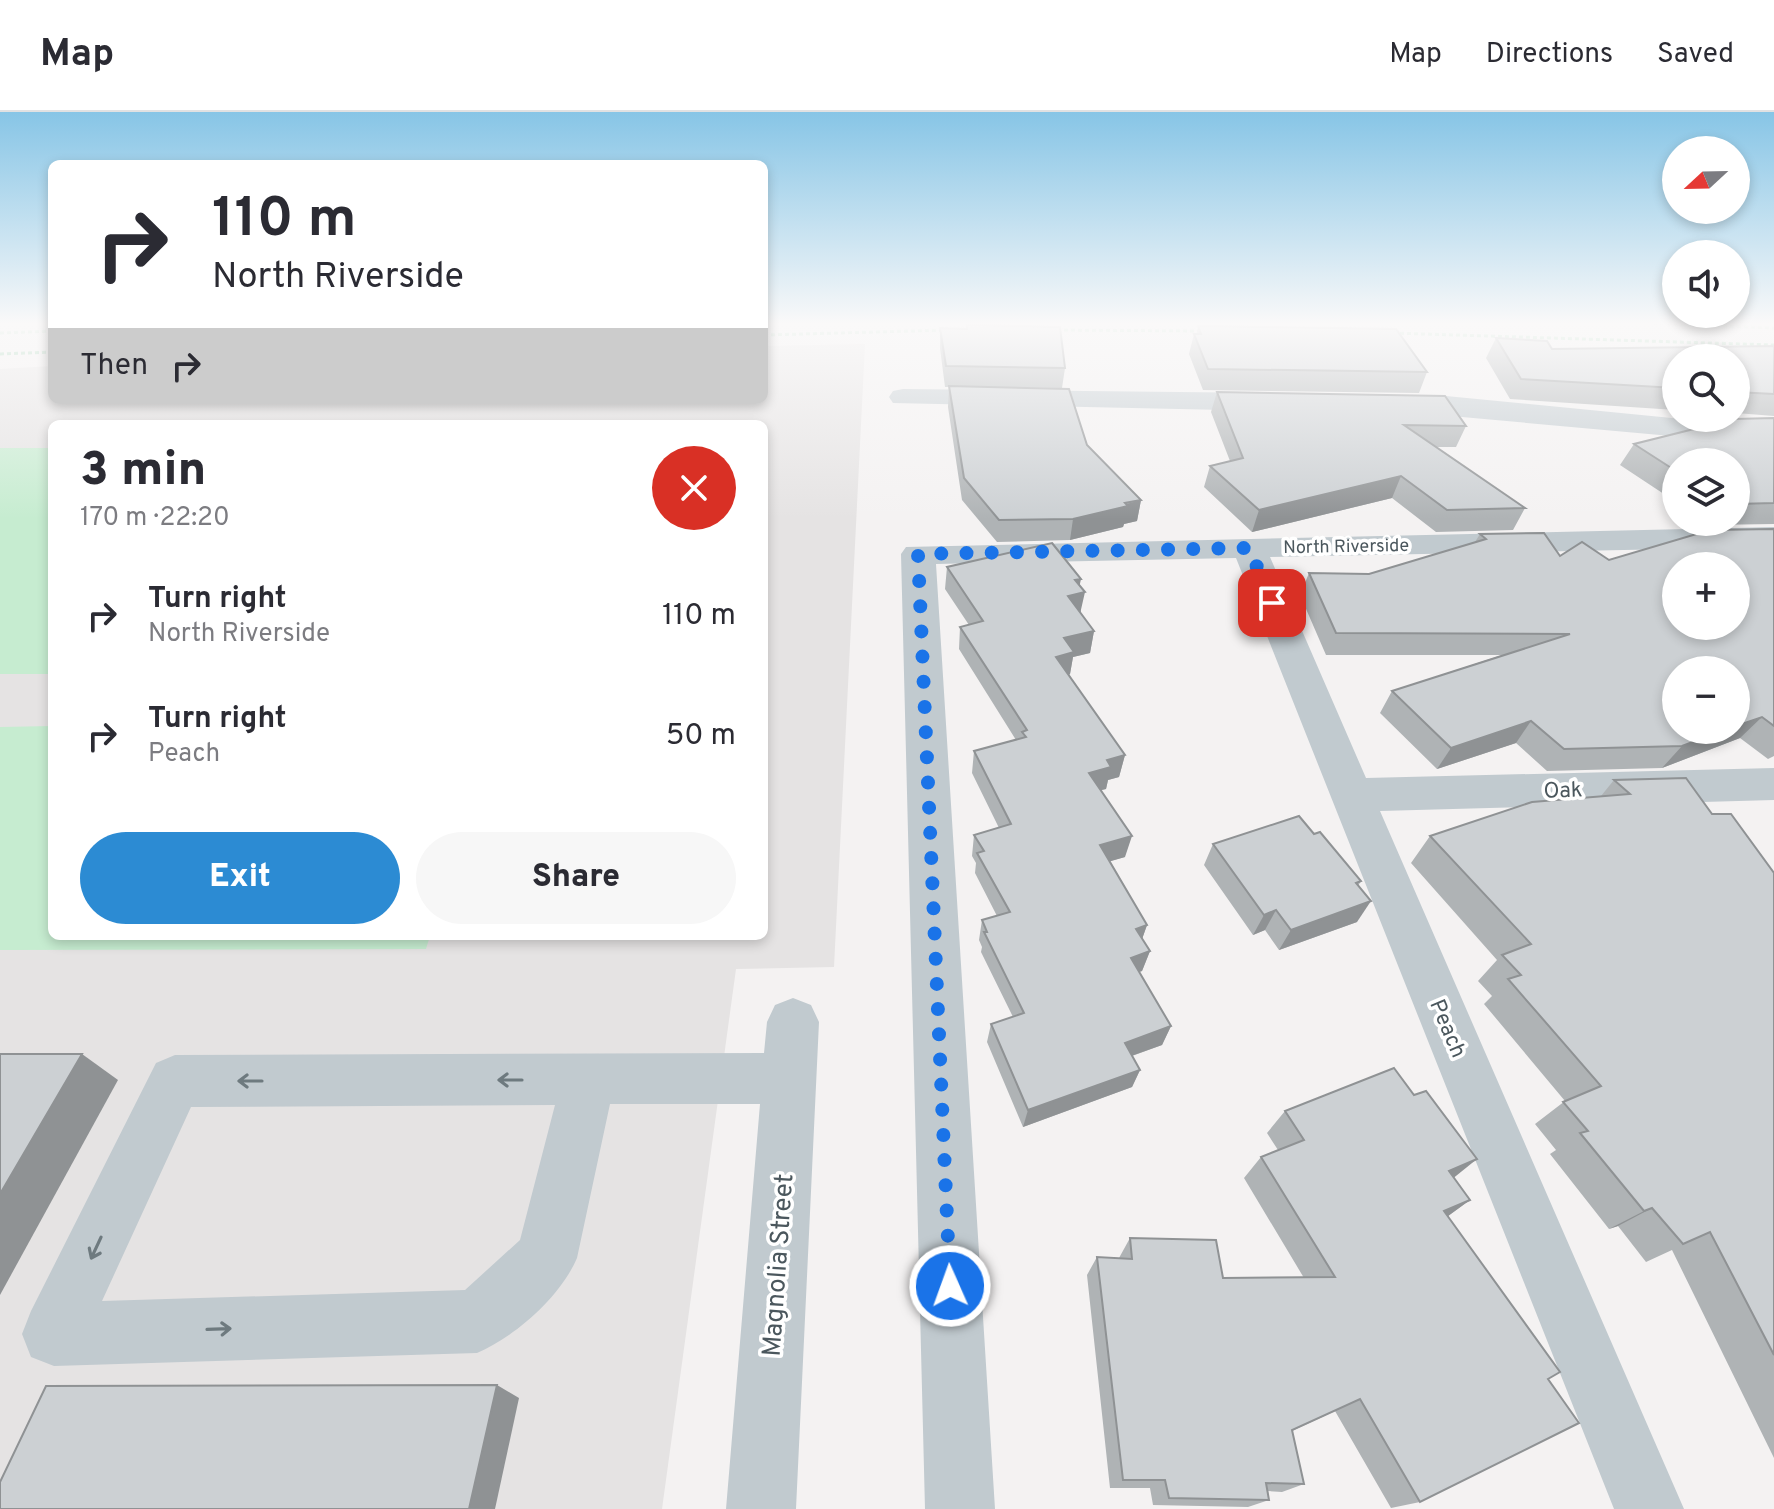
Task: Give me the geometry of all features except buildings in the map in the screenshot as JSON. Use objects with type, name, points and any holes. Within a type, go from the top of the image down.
[{"type":"street","points":[[903,397],[1302,403]]},
{"type":"street","points":[[1366,404],[1446,405],[1682,428],[1774,427]]},
{"type":"street","name":"North Riverside","points":[[960,1509],[918,554],[1774,537]]},
{"type":"street","name":"Peach","points":[[1249,548],[1649,1509]]},
{"type":"street","name":"Oak","points":[[1352,795],[1769,790]]},
{"type":"street","name":"Magnolia Street","points":[[588,1080],[791,1050],[761,1509]]},
{"type":"street","points":[[588,1080],[546,1258],[477,1321],[54,1334],[175,1081],[588,1080]]},
{"type":"shaded area","points":[[0,388],[48,388],[48,404],[768,404],[768,388],[863,388],[834,967],[736,969],[662,1509],[0,1509]]},
{"type":"green space","points":[[0,448],[48,448],[48,674],[0,674]]},
{"type":"green space","points":[[48,726],[48,940],[429,940],[426,949],[0,950],[0,727]]},
{"type":"route","points":[[950,1286],[918,554],[1249,548],[1272,603]]}]
